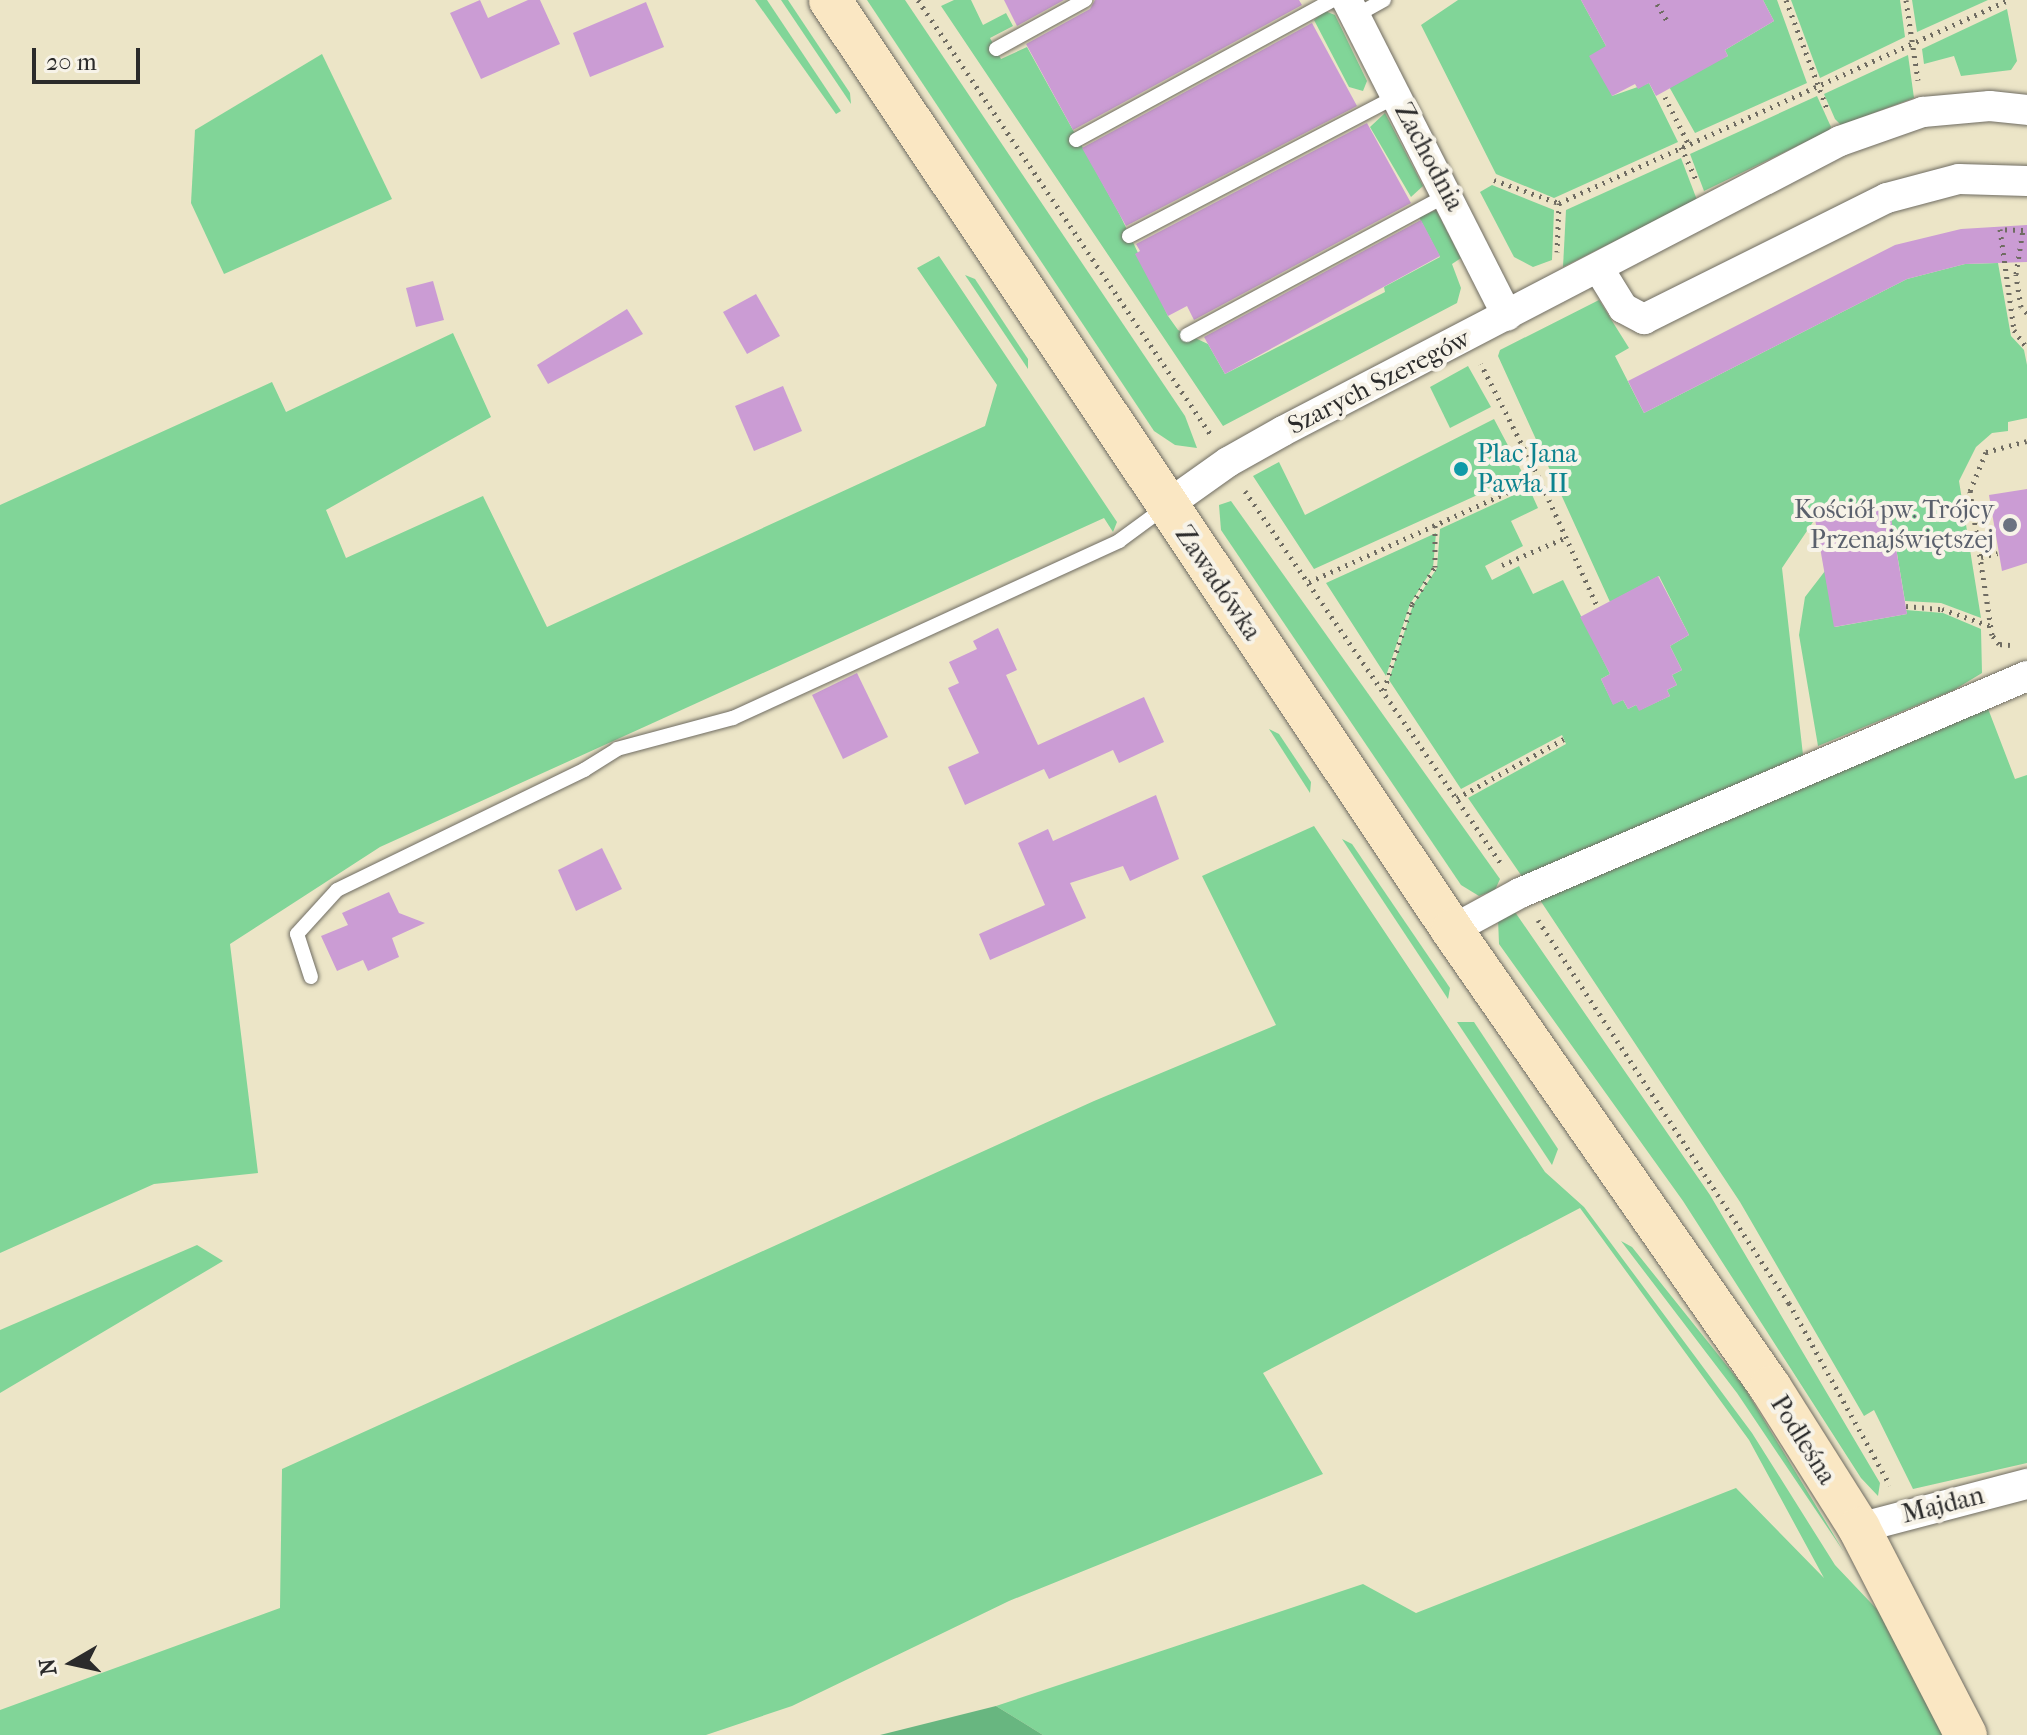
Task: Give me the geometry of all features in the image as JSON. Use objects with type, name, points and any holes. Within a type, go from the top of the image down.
[{"type":"main road","name":"Zawadówka","points":[[830,0],[1166,506],[1612,1162]]},
{"type":"main road","name":"Podleśna","points":[[1612,1162],[1770,1387],[1859,1528],[1966,1735]]},
{"type":"street","name":"Zachodnia","points":[[1345,5],[1450,194],[1507,316]]},
{"type":"street","name":"Szarych Szeregów","points":[[1166,506],[1228,462],[1599,269],[1709,207],[1884,124],[1953,107],[2027,110]]},
{"type":"street","points":[[1599,269],[1623,308],[1644,319],[1887,198],[1959,179],[2027,181]]},
{"type":"street","points":[[1452,930],[1520,893],[2027,676]]},
{"type":"street","name":"Majdan","points":[[1859,1528],[2027,1484]]},
{"type":"lane","points":[[996,49],[1085,0]]},
{"type":"lane","points":[[1076,140],[1345,5],[1384,0]]},
{"type":"lane","points":[[1129,236],[1398,96]]},
{"type":"lane","points":[[1187,335],[1450,194]]},
{"type":"lane","points":[[311,977],[297,934],[337,890],[584,770],[617,749],[733,718],[1119,541],[1166,506]]},
{"type":"path","points":[[918,0],[1457,798],[1772,1276],[1896,1497]]},
{"type":"path","points":[[1786,0],[1817,85]]},
{"type":"path","points":[[1906,0],[1920,93]]},
{"type":"path","points":[[1494,180],[1559,203],[2009,0]]},
{"type":"path","points":[[1657,4],[1669,24]]},
{"type":"path","points":[[1665,97],[1688,143]]},
{"type":"path","points":[[1556,265],[1559,203]]},
{"type":"path","points":[[2011,316],[2025,313],[2016,274],[2023,230],[2000,229],[2011,316],[2015,335],[2027,348]]},
{"type":"path","points":[[1477,356],[1539,478],[1598,608]]},
{"type":"path","points":[[2017,644],[1999,644],[1991,626],[1970,491],[1973,474],[1986,452],[2027,441]]},
{"type":"path","points":[[1309,582],[1539,478]]},
{"type":"path","points":[[1384,691],[1412,604],[1435,567],[1435,523]]},
{"type":"path","points":[[1502,565],[1567,537]]},
{"type":"path","points":[[1981,557],[1998,553]]},
{"type":"path","points":[[1906,606],[1942,609],[1991,626]]},
{"type":"path","points":[[1457,798],[1564,739]]},
{"type":"green space","points":[[755,0],[767,0],[841,111],[836,114]]},
{"type":"green space","points":[[781,0],[788,0],[850,93],[851,104]]},
{"type":"green space","points":[[867,0],[905,0],[1185,416],[1197,448],[1175,445],[1154,431]]},
{"type":"green space","points":[[954,0],[971,0],[983,25],[1006,13],[1013,26],[990,38],[1001,59],[1027,47],[1120,215],[1168,316],[1178,330],[1208,344],[1225,374],[1385,292],[1384,287],[1440,257],[1419,217],[1436,210],[1461,258],[1452,264],[1461,288],[1457,303],[1223,426],[941,6]]},
{"type":"green space","points":[[1458,0],[1581,0],[1606,46],[1612,96],[1649,83],[1678,142],[1554,198],[1496,174],[1421,25]]},
{"type":"green space","points":[[1763,0],[1777,0],[1807,83],[1695,133],[1667,83],[1728,56],[1725,50],[1774,21]]},
{"type":"green space","points":[[1791,0],[1900,0],[1905,37],[1820,78]]},
{"type":"green space","points":[[1912,0],[1988,0],[1917,32]]},
{"type":"green space","points":[[2007,9],[2017,61],[2011,70],[1961,76],[1954,56],[1924,64],[1922,49]]},
{"type":"green space","points":[[1325,11],[1335,15],[1367,81],[1363,91],[1349,87],[1314,20]]},
{"type":"green space","points":[[322,54],[392,199],[224,274],[191,203],[195,130]]},
{"type":"green space","points":[[1908,55],[1914,98],[1841,125],[1835,119],[1824,94]]},
{"type":"green space","points":[[1817,96],[1831,127],[1828,131],[1704,191],[1690,154]]},
{"type":"green space","points":[[1385,113],[1423,186],[1411,197],[1370,127]]},
{"type":"green space","points":[[1681,158],[1697,200],[1563,267],[1566,210]]},
{"type":"green space","points":[[1492,185],[1554,210],[1552,260],[1533,267],[1514,257],[1480,192]]},
{"type":"green space","points":[[939,256],[1117,522],[1113,532],[1104,518],[380,847],[230,944],[258,1173],[154,1184],[0,1253],[0,505],[272,382],[286,412],[453,333],[491,417],[326,510],[346,558],[483,496],[547,627],[985,426],[997,385],[917,268]]},
{"type":"green space","points":[[1998,263],[2011,336],[2024,350],[2027,365],[2027,418],[2008,422],[2008,431],[1992,433],[1976,447],[1959,481],[1981,618],[1941,603],[1905,601],[1889,506],[1815,519],[1782,568],[1803,755],[1523,878],[1468,798],[1566,744],[1562,735],[1461,789],[1389,680],[1413,605],[1437,568],[1440,529],[1529,488],[1538,508],[1511,521],[1523,546],[1485,566],[1492,580],[1519,566],[1533,594],[1563,580],[1610,674],[1601,679],[1613,704],[1623,700],[1628,709],[1636,705],[1640,710],[1670,696],[1667,690],[1677,685],[1672,675],[1682,670],[1670,646],[1689,635],[1659,576],[1610,602],[1498,356],[1500,350],[1599,300],[1629,348],[1615,356],[1644,413],[1907,279],[1965,264]]},
{"type":"green space","points":[[965,275],[975,279],[1028,359],[1028,369]]},
{"type":"green space","points":[[1468,366],[1491,407],[1450,428],[1430,387]]},
{"type":"green space","points":[[1494,419],[1522,472],[1515,478],[1314,569],[1253,476],[1279,462],[1305,515]]},
{"type":"green space","points":[[1231,501],[1500,879],[1495,890],[1479,896],[1461,885],[1221,530],[1219,505]]},
{"type":"green space","points":[[1436,533],[1433,568],[1410,604],[1386,676],[1326,583]]},
{"type":"green space","points":[[1825,571],[1835,627],[1907,614],[1906,610],[1943,613],[1981,629],[1982,673],[1954,690],[1818,746],[1799,635],[1805,597]]},
{"type":"green space","points":[[1987,706],[2015,779],[2027,775],[2027,1463],[1913,1489],[1874,1410],[1864,1416],[1740,1202],[1538,897]]},
{"type":"green space","points":[[1269,729],[1279,734],[1311,782],[1310,793]]},
{"type":"green space","points":[[1314,826],[1545,1172],[1584,1207],[1752,1433],[1835,1565],[1889,1622],[1942,1735],[1043,1735],[996,1706],[1363,1584],[1416,1613],[1736,1488],[1824,1578],[1749,1440],[1580,1208],[1263,1373],[1323,1474],[1009,1601],[792,1706],[706,1735],[0,1735],[0,1710],[280,1608],[282,1469],[1094,1101],[1276,1025],[1202,876]]},
{"type":"green space","points":[[1342,839],[1352,844],[1450,988],[1448,999]]},
{"type":"green space","points":[[1515,912],[1710,1195],[1880,1483],[1878,1496],[1861,1478],[1683,1201],[1499,944],[1498,919]]},
{"type":"green space","points":[[1457,1022],[1474,1022],[1558,1149],[1552,1165]]},
{"type":"green space","points":[[1621,1241],[1632,1247],[1744,1387],[1844,1552],[1737,1393]]},
{"type":"green space","points":[[197,1245],[223,1261],[0,1393],[0,1330]]},
{"type":"green space","points":[[996,1706],[1043,1735],[880,1735]]},
{"type":"building","points":[[480,0],[488,18],[528,0],[540,0],[560,44],[481,79],[450,13]]},
{"type":"building","points":[[1004,0],[1064,0],[1017,26]]},
{"type":"building","points":[[1095,0],[1299,0],[1302,5],[1073,130],[1026,44],[1090,9]]},
{"type":"building","points":[[1581,0],[1763,0],[1774,21],[1725,50],[1728,56],[1656,96],[1649,83],[1638,89],[1635,84],[1612,96],[1589,56],[1606,46]]},
{"type":"building","points":[[646,2],[664,47],[590,77],[573,33]]},
{"type":"building","points":[[1312,23],[1357,106],[1126,226],[1082,148]]},
{"type":"building","points":[[1367,123],[1411,203],[1194,320],[1187,306],[1168,316],[1135,254],[1140,251],[1136,244]]},
{"type":"building","points":[[1421,220],[1440,256],[1225,374],[1204,337]]},
{"type":"building","points":[[2027,225],[2027,262],[1965,264],[1907,279],[1644,413],[1628,381],[1895,245],[1961,229]]},
{"type":"building","points":[[433,281],[444,320],[416,327],[406,288]]},
{"type":"building","points":[[756,294],[780,336],[747,354],[723,312]]},
{"type":"building","points":[[627,309],[643,334],[548,384],[537,365]]},
{"type":"building","points":[[783,386],[802,431],[754,451],[735,406]]},
{"type":"building","name":"Kościół pw. Trójcy Przenajświętszej","points":[[2027,489],[2027,563],[2002,571],[1989,495]]},
{"type":"building","points":[[1889,506],[1907,614],[1834,627],[1815,519]]},
{"type":"building","points":[[1658,576],[1689,635],[1670,646],[1682,670],[1672,675],[1677,685],[1667,690],[1670,696],[1639,711],[1636,705],[1628,709],[1623,700],[1613,705],[1601,679],[1610,674],[1580,617]]},
{"type":"building","points":[[998,628],[1017,670],[1006,675],[1038,745],[1144,697],[1164,742],[1119,763],[1113,750],[1049,779],[1044,769],[965,805],[948,767],[979,753],[948,688],[959,683],[949,662],[977,649],[973,641]]},
{"type":"building","points":[[857,673],[888,737],[843,759],[812,695]]},
{"type":"building","points":[[1156,795],[1179,859],[1130,881],[1123,866],[1070,883],[1086,918],[990,960],[979,934],[1045,905],[1018,843],[1048,829],[1053,841]]},
{"type":"building","points":[[602,848],[622,889],[576,911],[558,870]]},
{"type":"building","points":[[389,892],[399,913],[425,923],[392,938],[399,957],[368,971],[363,960],[337,971],[321,936],[348,925],[342,913]]},
{"type":"place","name":"Plac Jana Pawła II","points":[[1461,469]]},
{"type":"place","name":"Kościół pw. Trójcy Przenajświętszej","points":[[2010,525]]}]
